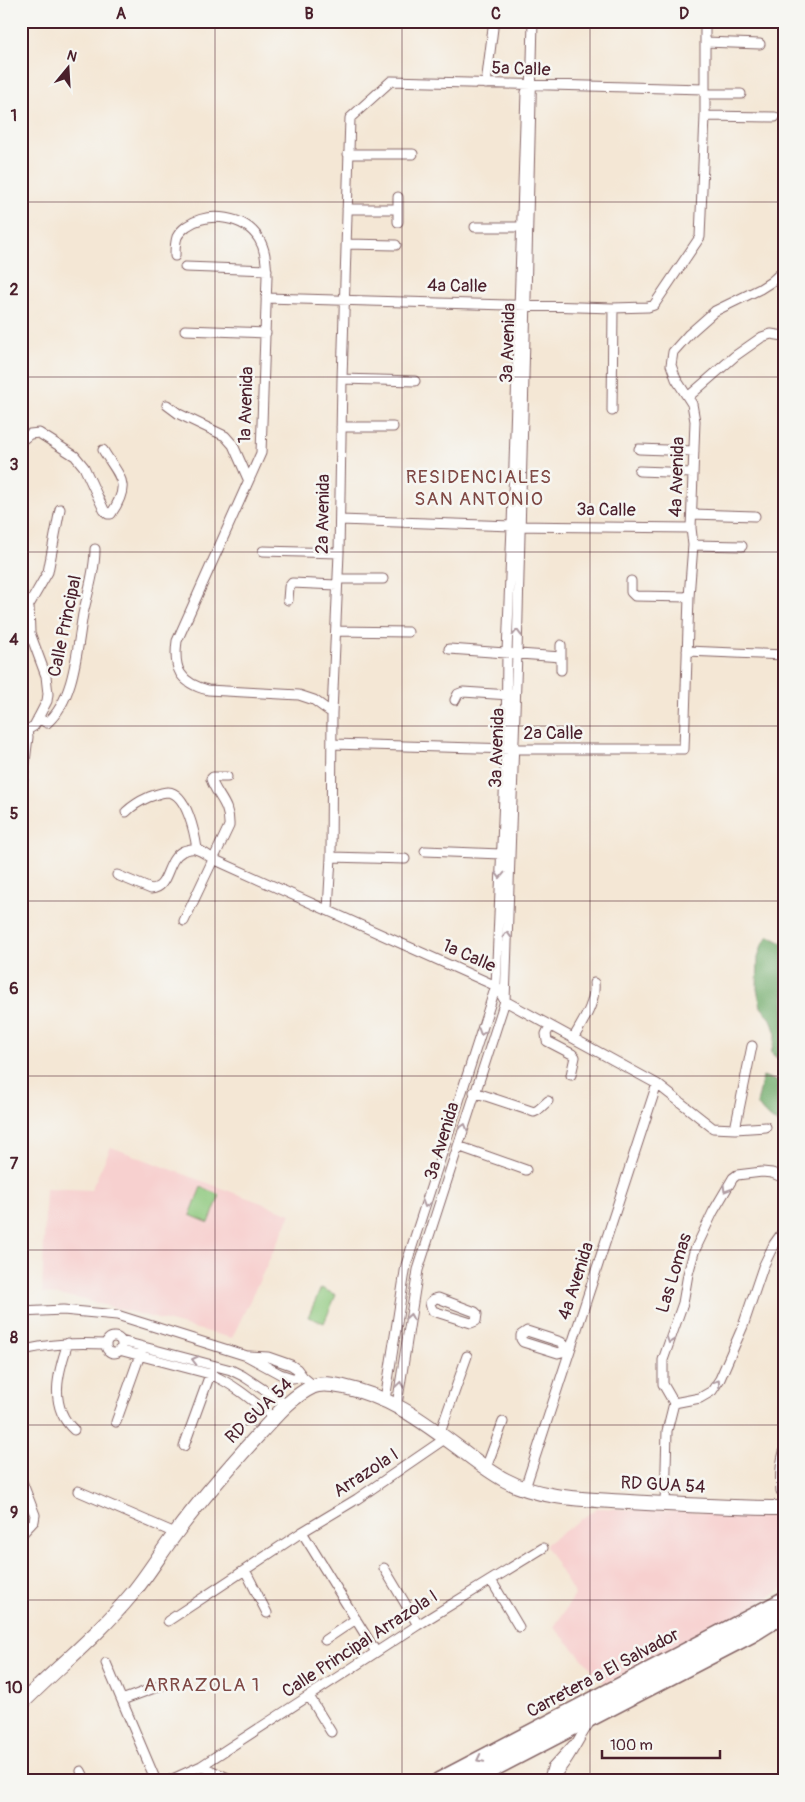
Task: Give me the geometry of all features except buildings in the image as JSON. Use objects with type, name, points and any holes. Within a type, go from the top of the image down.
[{"type":"highway","points":[[748,1628],[784,1594]]},
{"type":"highway","name":"Carretera a El Salvador","points":[[439,1781],[574,1711],[611,1707],[718,1650],[784,1600]]},
{"type":"highway","name":"Carretera a El Salvador","points":[[469,1781],[508,1761],[693,1648],[784,1614]]},
{"type":"highway","points":[[748,1628],[784,1619]]},
{"type":"highway","points":[[611,1707],[608,1701],[611,1695],[689,1655],[693,1648],[718,1650]]},
{"type":"highway","points":[[508,1761],[509,1757],[513,1754],[578,1720],[579,1715],[574,1711]]},
{"type":"main road","name":"RD GUA 54","points":[[21,1704],[77,1652],[119,1609],[224,1471],[287,1405],[319,1384],[367,1392],[391,1402],[506,1481],[525,1488],[566,1497],[665,1504],[784,1508]]},
{"type":"street","name":"3a Avenida","points":[[511,695],[507,652],[513,596],[516,525],[533,21]]},
{"type":"street","points":[[705,21],[704,116],[774,117]]},
{"type":"street","points":[[486,84],[493,28]]},
{"type":"street","points":[[705,42],[760,44]]},
{"type":"street","name":"5a Calle","points":[[350,118],[391,81],[486,84],[530,82],[741,94]]},
{"type":"street","name":"3a Avenida","points":[[523,304],[520,227],[530,82]]},
{"type":"street","name":"4a Calle","points":[[266,298],[613,308],[648,307],[657,303],[700,237],[704,116]]},
{"type":"street","name":"2a Avenida","points":[[328,910],[331,857],[332,713],[337,631],[350,118]]},
{"type":"street","points":[[348,154],[413,154]]},
{"type":"street","points":[[398,197],[398,222]]},
{"type":"street","points":[[347,209],[398,208]]},
{"type":"street","name":"1a Avenida","points":[[175,256],[177,236],[184,229],[202,219],[223,218],[244,225],[255,233],[262,244],[267,270],[261,453],[177,641],[175,656],[178,670],[183,678],[194,686],[208,690],[299,695],[314,700],[332,713]]},
{"type":"street","points":[[475,227],[520,227]]},
{"type":"street","points":[[347,244],[396,245]]},
{"type":"street","points":[[185,267],[267,270]]},
{"type":"street","name":"4a Avenida","points":[[684,749],[689,597],[693,545],[691,528],[694,412],[692,404],[676,379],[671,365],[672,352],[715,311],[760,289],[784,270]]},
{"type":"street","points":[[612,411],[613,308]]},
{"type":"street","points":[[185,330],[266,333]]},
{"type":"street","points":[[688,397],[735,356],[762,337],[771,334],[784,336]]},
{"type":"street","points":[[342,379],[415,381]]},
{"type":"street","points":[[167,405],[179,414],[225,436],[233,445],[248,479]]},
{"type":"street","points":[[341,427],[393,427]]},
{"type":"street","points":[[21,441],[30,434],[39,433],[75,456],[84,466],[104,510],[111,514],[121,496],[123,486],[104,450]]},
{"type":"street","points":[[639,449],[694,451]]},
{"type":"street","points":[[639,472],[693,473]]},
{"type":"street","points":[[21,794],[28,738],[24,728],[34,726],[47,701],[48,684],[30,633],[25,603],[42,584],[48,572],[60,509]]},
{"type":"street","points":[[692,514],[755,516]]},
{"type":"street","name":"3a Calle","points":[[340,520],[691,528]]},
{"type":"street","points":[[693,545],[742,546]]},
{"type":"street","name":"Calle Principal","points":[[38,718],[47,723],[53,716],[71,682],[95,564],[95,549]]},
{"type":"street","points":[[263,551],[339,553]]},
{"type":"street","points":[[288,600],[289,587],[292,583],[383,579]]},
{"type":"street","points":[[631,581],[631,592],[635,596],[689,597]]},
{"type":"street","name":"3a Avenida","points":[[391,1402],[406,1265],[496,986],[502,962],[511,695],[516,653],[513,596]]},
{"type":"street","points":[[337,631],[408,632]]},
{"type":"street","points":[[561,645],[561,670]]},
{"type":"street","points":[[449,649],[561,657]]},
{"type":"street","points":[[687,650],[784,655]]},
{"type":"street","points":[[455,700],[458,694],[463,692],[511,695]]},
{"type":"street","name":"2a Calle","points":[[332,744],[509,749],[684,749]]},
{"type":"street","name":"3a Avenida","points":[[391,1402],[418,1270],[505,1001],[502,962],[501,854],[509,749]]},
{"type":"street","points":[[184,921],[229,826],[229,818],[224,801],[211,779],[213,777],[227,777]]},
{"type":"street","points":[[117,875],[151,889],[156,888],[162,884],[170,865],[178,854],[191,849],[197,849],[193,825],[176,795],[170,792],[152,796],[136,804],[126,812]]},
{"type":"street","name":"1a Calle","points":[[197,849],[213,859],[496,986],[505,1001],[658,1084],[713,1128],[766,1127]]},
{"type":"street","points":[[425,852],[501,854]]},
{"type":"street","points":[[331,857],[405,859]]},
{"type":"street","points":[[574,1038],[594,996],[594,984]]},
{"type":"street","points":[[550,1026],[545,1037],[547,1041],[575,1057],[571,1075]]},
{"type":"street","points":[[736,1129],[752,1046]]},
{"type":"street","name":"4a Avenida","points":[[525,1488],[567,1350],[658,1084]]},
{"type":"street","points":[[474,1092],[534,1112],[548,1101]]},
{"type":"street","points":[[458,1146],[526,1170]]},
{"type":"street","name":"Las Lomas","points":[[674,1403],[663,1384],[663,1360],[682,1303],[694,1252],[712,1212],[733,1178],[737,1175],[762,1172],[772,1173],[784,1178]]},
{"type":"street","points":[[665,1504],[667,1431],[674,1403],[700,1398],[712,1391],[720,1379],[743,1326],[763,1267],[774,1244],[784,1230]]},
{"type":"street","points":[[412,1298],[430,1303]]},
{"type":"street","points":[[438,1298],[475,1312],[477,1314],[476,1321],[471,1323],[433,1311],[430,1303],[438,1298]]},
{"type":"street","points":[[21,1312],[64,1310],[117,1315],[247,1356],[268,1357],[284,1362],[297,1369],[314,1386]]},
{"type":"street","points":[[68,1343],[57,1379],[57,1393],[59,1408],[66,1423],[74,1430]]},
{"type":"street","points":[[21,1351],[34,1347],[68,1343],[106,1344],[112,1352],[120,1346],[214,1365],[243,1376],[287,1405]]},
{"type":"street","points":[[141,1351],[210,1374],[231,1384],[274,1418]]},
{"type":"street","points":[[116,1422],[141,1351]]},
{"type":"street","points":[[443,1436],[467,1356]]},
{"type":"street","points":[[184,1446],[214,1365]]},
{"type":"street","points":[[486,1468],[503,1422]]},
{"type":"street","name":"Arrazola I","points":[[168,1621],[302,1532],[357,1500],[443,1436]]},
{"type":"street","points":[[542,1437],[532,1484],[536,1488],[566,1497]]},
{"type":"street","points":[[784,1452],[781,1461],[780,1480],[781,1491],[784,1493]]},
{"type":"street","points":[[21,1479],[35,1515],[34,1521],[21,1535]]},
{"type":"street","points":[[78,1491],[175,1533]]},
{"type":"street","points":[[302,1532],[376,1652]]},
{"type":"street","name":"Calle Principal Arrazola I","points":[[168,1781],[201,1766],[418,1625],[543,1548]]},
{"type":"street","points":[[384,1568],[418,1625]]},
{"type":"street","points":[[245,1570],[267,1613]]},
{"type":"street","points":[[490,1580],[519,1627]]},
{"type":"street","points":[[324,1640],[356,1619]]},
{"type":"street","points":[[106,1663],[156,1781]]},
{"type":"street","points":[[122,1700],[164,1684]]},
{"type":"street","points":[[309,1696],[331,1732]]},
{"type":"street","points":[[549,1781],[552,1768],[576,1742],[592,1709]]},
{"type":"street","points":[[201,1766],[235,1781]]},
{"type":"street","points":[[82,1771],[86,1781]]},
{"type":"shaded area","points":[[111,1147],[291,1214],[232,1338],[76,1298],[42,1293],[46,1188],[91,1190]]},
{"type":"shaded area","points":[[597,1508],[784,1515],[784,1587],[748,1610],[605,1684],[554,1627],[575,1595],[545,1545]]},
{"type":"green space","points":[[769,936],[784,944],[784,1061],[771,1053],[776,1034],[771,1019],[761,1007],[757,989],[758,957],[762,945]]},
{"type":"green space","points":[[763,1076],[776,1081],[784,1087],[784,1129],[763,1112],[757,1104]]},
{"type":"green space","points":[[201,1187],[220,1195],[209,1223],[190,1215]]},
{"type":"green space","points":[[321,1288],[336,1295],[324,1323],[308,1317]]},
{"type":"district","name":"RESIDENCIALES SAN ANTONIO","points":[[479,488]]},
{"type":"district","name":"ARRAZOLA 1","points":[[202,1685]]}]
